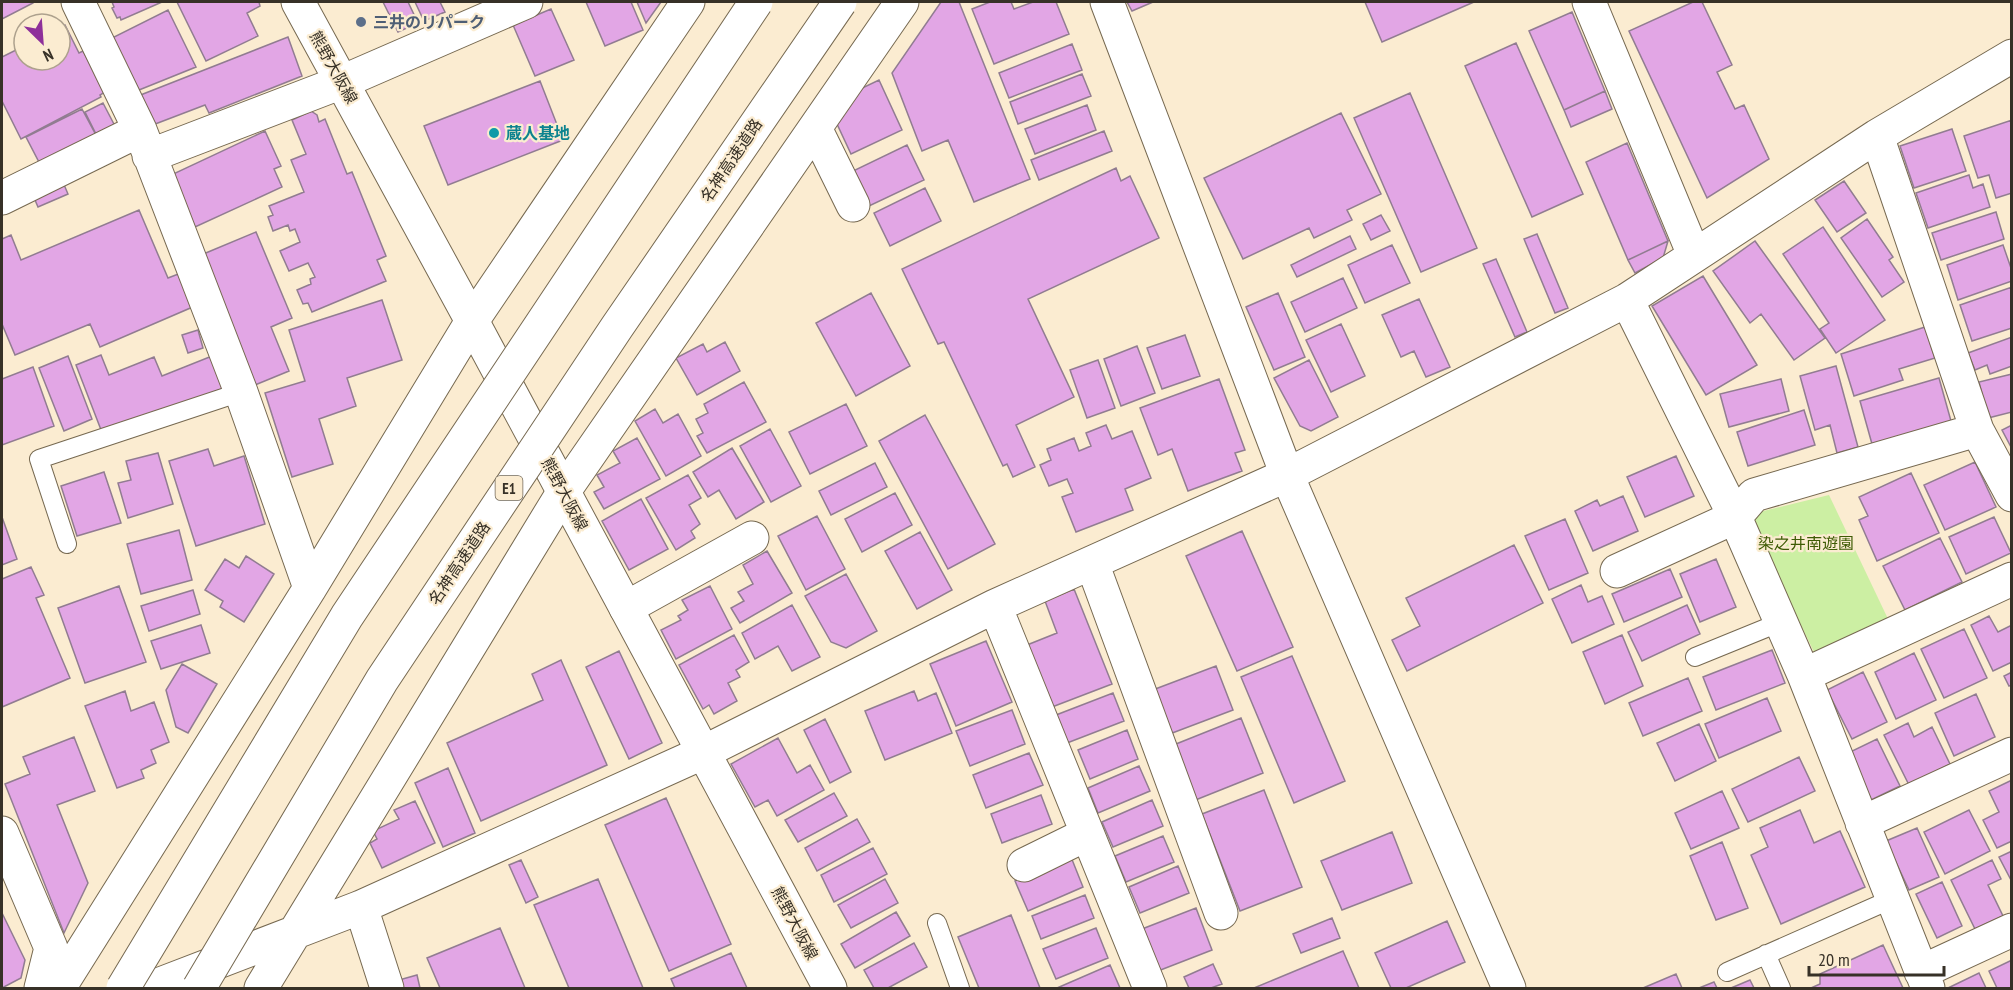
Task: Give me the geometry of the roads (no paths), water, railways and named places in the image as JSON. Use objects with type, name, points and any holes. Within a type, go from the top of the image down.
[{"type":"main road","points":[[78,2],[145,143],[241,392],[310,588]]},
{"type":"main road","name":"熊野大阪線","points":[[298,2],[564,491],[702,753],[830,988]]},
{"type":"main road","points":[[2,198],[145,143],[342,82],[526,2]]},
{"type":"main road","points":[[59,988],[310,588],[472,321],[688,2]]},
{"type":"main road","points":[[123,988],[347,616],[756,2]]},
{"type":"main road","name":"名神高速道路","points":[[199,988],[382,680],[610,337],[840,2]]},
{"type":"main road","points":[[261,988],[564,491],[902,2]]},
{"type":"main road","points":[[1107,2],[1287,475],[1509,988]]},
{"type":"main road","points":[[1589,2],[1694,255]]},
{"type":"main road","points":[[150,988],[361,907],[702,753],[995,606],[1287,475],[1627,300],[1877,136],[2012,56]]},
{"type":"main road","points":[[815,128],[853,205]]},
{"type":"main road","points":[[1877,136],[1977,430],[2012,495]]},
{"type":"main road","points":[[1627,300],[1735,517],[1804,675],[1925,980],[2012,930]]},
{"type":"main road","points":[[1617,571],[1735,517],[1754,495],[1977,430]]},
{"type":"main road","points":[[626,608],[752,538]]},
{"type":"main road","points":[[1092,563],[1221,913]]},
{"type":"main road","points":[[1804,675],[2012,579]]},
{"type":"main road","points":[[995,606],[1150,988]]},
{"type":"main road","points":[[1862,823],[2012,754]]},
{"type":"main road","points":[[2,833],[51,948],[41,988]]},
{"type":"main road","points":[[1024,865],[1087,834]]},
{"type":"main road","points":[[361,907],[387,988]]},
{"type":"lane","points":[[67,544],[39,459],[241,392]]},
{"type":"lane","points":[[1695,657],[1781,622]]},
{"type":"lane","points":[[1726,972],[1892,899]]},
{"type":"lane","points":[[937,924],[960,988]]},
{"type":"lane","points":[[1766,954],[1781,988]]},
{"type":"place","name":"三井のリパーク","points":[[361,22]]},
{"type":"place","name":"蔵人基地","points":[[494,133]]},
{"type":"park label","name":"染之井南遊園","points":[[1806,543]]}]
